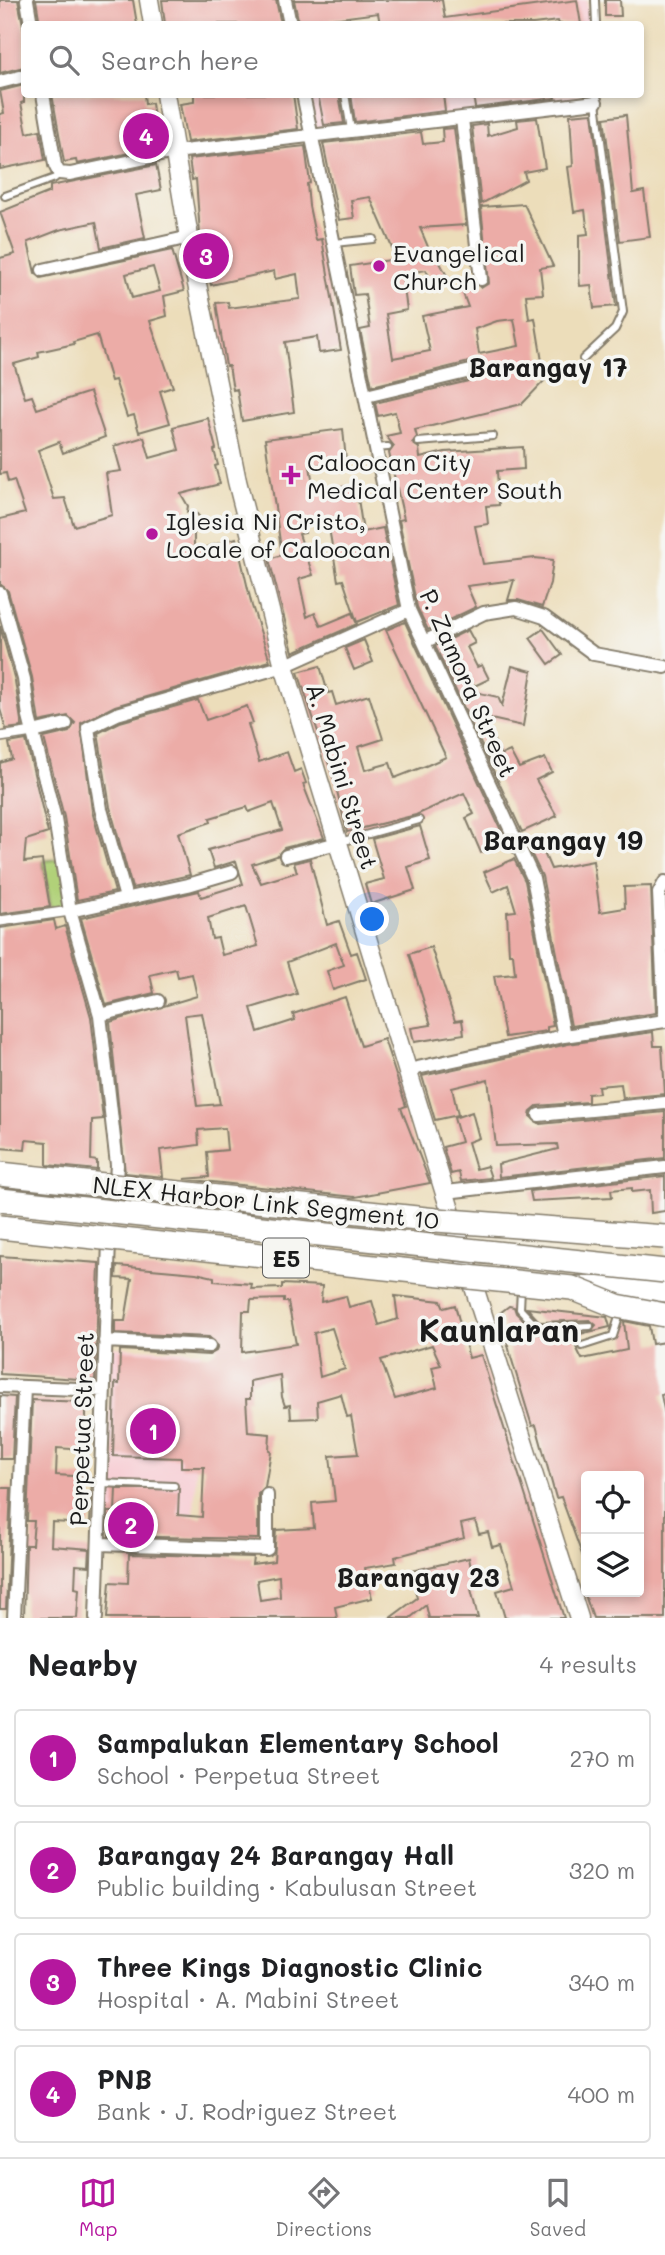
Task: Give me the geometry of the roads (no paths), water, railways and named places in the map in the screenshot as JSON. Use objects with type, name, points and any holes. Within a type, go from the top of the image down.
[{"type":"highway","points":[[0,1174],[436,1220],[665,1237]]},
{"type":"highway","name":"NLEX Harbor Link Segment 10","points":[[0,1200],[665,1271]]},
{"type":"highway","name":"E5","points":[[0,1227],[572,1289]]},
{"type":"highway","points":[[0,1236],[103,1239]]},
{"type":"highway","points":[[572,1289],[665,1290]]},
{"type":"highway","points":[[572,1289],[617,1306],[665,1315]]},
{"type":"main road","points":[[149,0],[152,21]]},
{"type":"main road","name":"A. Mabini Street","points":[[166,98],[237,481],[284,666],[579,1618]]},
{"type":"street","points":[[27,0],[30,21]]},
{"type":"street","points":[[285,0],[289,21]]},
{"type":"street","points":[[0,82],[21,77]]},
{"type":"street","points":[[44,98],[55,165],[59,173],[70,174],[175,152],[311,134],[462,119],[597,98]]},
{"type":"street","name":"P. Zamora Street","points":[[304,98],[366,396],[382,447],[409,610],[533,878],[564,1036]]},
{"type":"street","points":[[462,119],[481,279]]},
{"type":"street","points":[[43,270],[190,237]]},
{"type":"street","points":[[366,396],[479,369]]},
{"type":"street","points":[[0,593],[24,679],[33,732],[55,819],[70,911],[100,1015],[117,1165],[114,1207]]},
{"type":"street","points":[[424,642],[484,613],[516,608],[544,617],[594,654],[665,667]]},
{"type":"street","points":[[126,898],[101,809],[88,728],[117,713],[284,666],[409,610]]},
{"type":"street","points":[[0,737],[66,724]]},
{"type":"street","points":[[286,856],[338,843]]},
{"type":"street","points":[[0,921],[70,911],[232,872]]},
{"type":"street","points":[[408,1070],[564,1036],[665,1020],[659,927],[659,893],[665,881]]},
{"type":"street","points":[[100,1015],[158,1001]]},
{"type":"street","points":[[539,1115],[665,1103]]},
{"type":"street","points":[[446,1192],[665,1167]]},
{"type":"street","name":"Perpetua Street","points":[[96,1618],[105,1341],[103,1239]]},
{"type":"street","points":[[105,1341],[209,1346]]},
{"type":"street","points":[[0,1386],[103,1390]]},
{"type":"street","points":[[14,1618],[23,1388]]},
{"type":"street","points":[[99,1544],[267,1549],[267,1495]]},
{"type":"lane","points":[[594,0],[596,21]]},
{"type":"lane","points":[[346,98],[351,130]]},
{"type":"lane","points":[[583,359],[615,329],[623,312],[597,98]]},
{"type":"lane","points":[[5,196],[55,178],[59,173]]},
{"type":"lane","points":[[334,243],[373,239]]},
{"type":"lane","points":[[418,442],[493,436]]},
{"type":"lane","points":[[338,843],[419,820]]},
{"type":"lane","points":[[521,1289],[520,1309],[538,1328],[590,1326]]},
{"type":"lane","points":[[582,1346],[613,1336],[624,1299]]},
{"type":"lane","points":[[100,1483],[174,1486]]},
{"type":"place","name":"PNB","points":[[146,136]]},
{"type":"place","name":"Three Kings Diagnostic Clinic","points":[[206,256]]},
{"type":"place","name":"Evangelical Church","points":[[379,266]]},
{"type":"place","name":"Caloocan City Medical Center South","points":[[291,475]]},
{"type":"place","name":"Iglesia Ni Cristo, Locale of Caloocan","points":[[152,534]]},
{"type":"place","name":"Sampalukan Elementary School","points":[[153,1431]]},
{"type":"place","name":"Barangay 24 Barangay Hall","points":[[131,1525]]},
{"type":"district","name":"Barangay 17","points":[[548,367]]},
{"type":"district","name":"Barangay 19","points":[[563,840]]},
{"type":"district","name":"Kaunlaran","points":[[499,1329]]},
{"type":"district","name":"Barangay 23","points":[[418,1577]]}]
